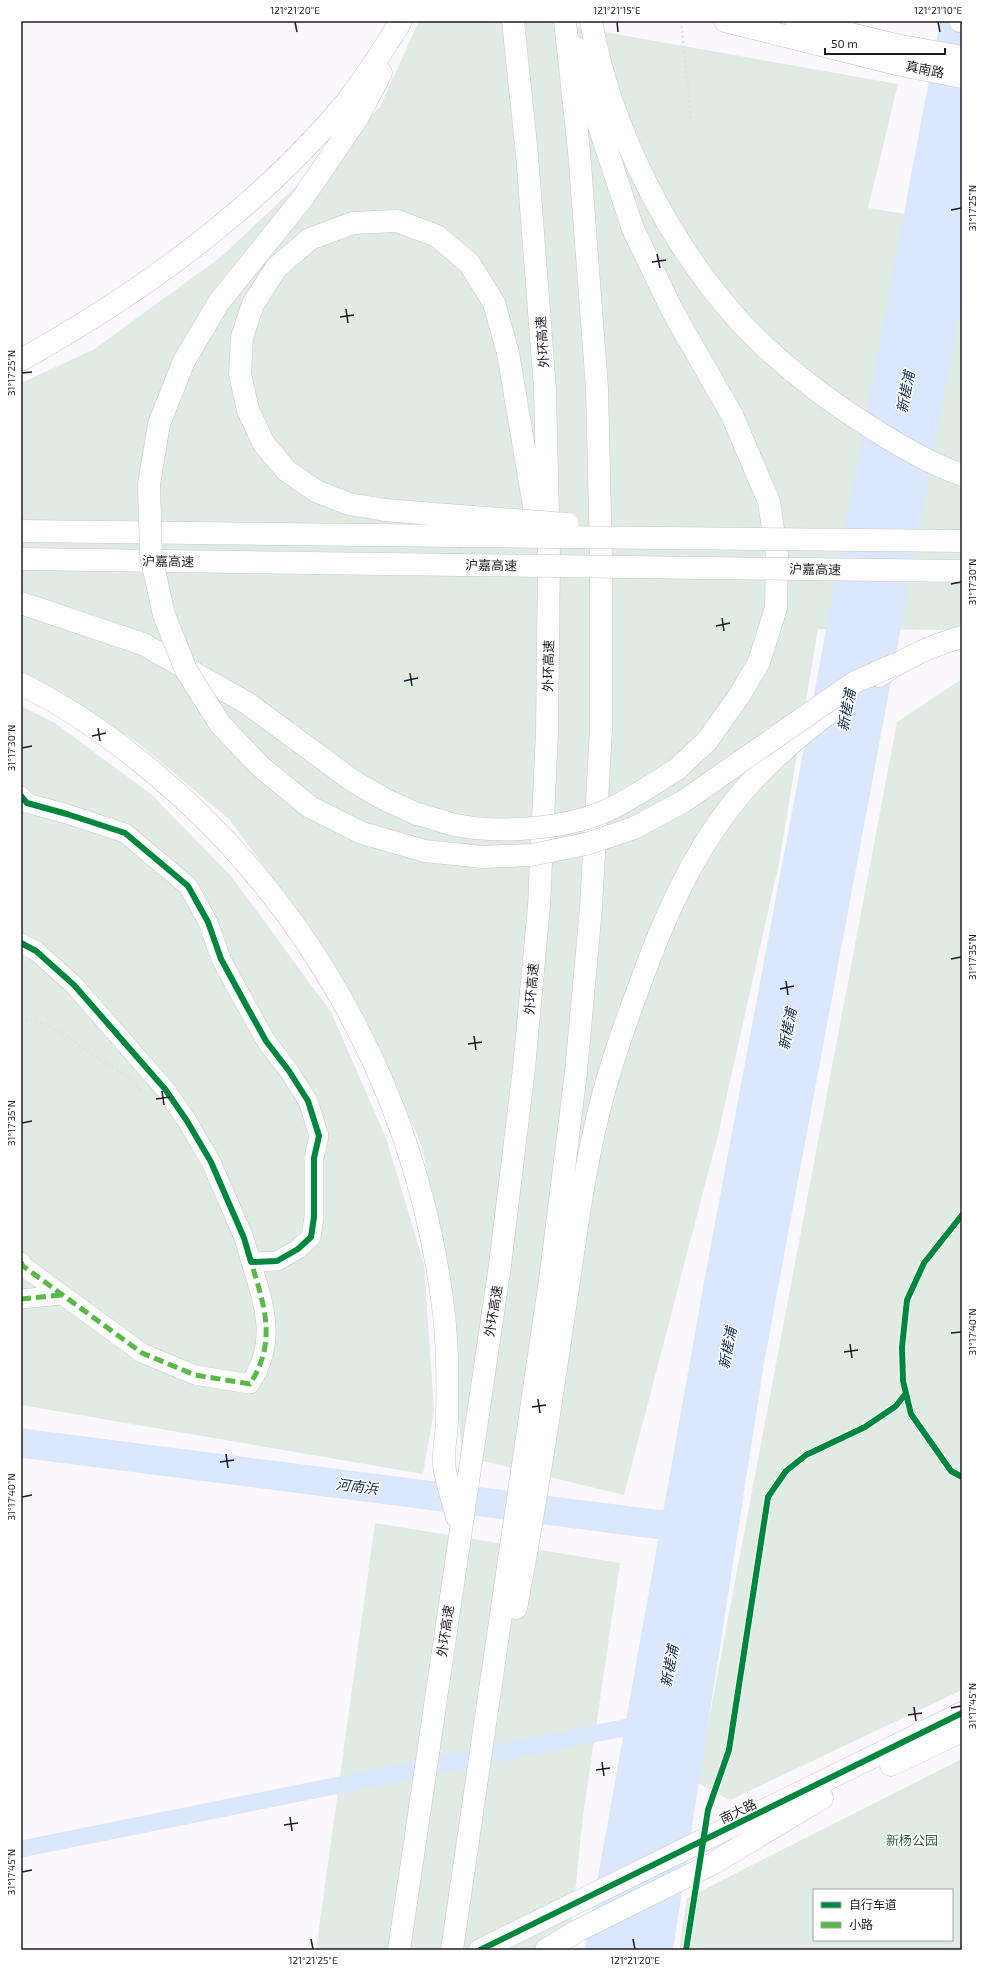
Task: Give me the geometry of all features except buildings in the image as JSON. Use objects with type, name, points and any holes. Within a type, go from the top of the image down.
[{"type":"main road","name":"外环高速","points":[[399,1950],[502,1249],[524,1068],[539,906],[547,732],[549,559],[545,388],[527,155],[513,21]]},
{"type":"main road","points":[[591,21],[607,84],[622,128],[645,180],[671,228],[701,273],[743,325],[786,367],[838,407],[895,443],[962,475]]},
{"type":"main road","name":"真南路","points":[[725,21],[901,65],[962,76]]},
{"type":"main road","name":"真南路","points":[[796,21],[896,45],[962,57]]},
{"type":"main road","points":[[401,22],[395,42],[372,92],[358,117],[302,199],[219,302],[184,361],[159,424],[149,484],[151,556],[164,615],[186,670],[220,724],[261,767],[310,806],[362,833],[425,851],[483,857],[531,856],[586,844],[634,828],[684,801],[855,682],[947,641],[962,637]]},
{"type":"main road","points":[[21,360],[91,320],[141,288],[238,211],[278,175],[343,105],[365,77],[401,22]]},
{"type":"main road","points":[[21,603],[144,644],[247,703],[353,781],[384,799],[417,814],[455,825],[496,829],[533,828],[567,822],[607,810],[640,794],[677,769],[707,741],[739,696],[759,662],[776,608],[777,554],[768,502],[732,415],[673,312],[633,229],[598,123],[584,60],[566,28]]},
{"type":"main road","points":[[530,1476],[551,1273],[576,1072],[591,908],[601,729],[601,558],[596,388],[579,151],[566,28]]},
{"type":"main road","points":[[459,526],[349,504],[316,491],[287,471],[264,444],[248,410],[240,374],[242,337],[253,304],[277,267],[310,239],[353,223],[397,221],[437,236],[469,263],[494,303],[508,353],[536,525],[549,559]]},
{"type":"main road","points":[[21,531],[459,526],[783,539],[962,541]]},
{"type":"main road","name":"沪嘉高速","points":[[21,559],[962,571]]},
{"type":"main road","points":[[452,1950],[494,1660],[511,1637],[521,1538],[530,1476],[585,1177],[599,1109],[617,1045],[660,928],[679,887],[713,830],[753,780],[803,732],[894,665]]},
{"type":"main road","points":[[21,684],[107,735],[179,793],[240,855],[291,920],[337,990],[375,1064],[406,1140],[428,1220],[442,1300],[448,1367],[444,1464],[460,1529]]},
{"type":"main road","name":"南大路","points":[[480,1950],[962,1714]]},
{"type":"main road","name":"南大路","points":[[504,1950],[962,1731]]},
{"type":"main road","points":[[546,1950],[579,1930],[712,1864],[822,1798]]},
{"type":"street","points":[[21,796],[27,803],[67,814],[125,834],[188,886],[208,922],[221,959],[266,1041],[289,1071],[308,1100],[319,1136],[314,1158],[314,1217],[311,1237],[298,1249],[277,1261],[251,1262]]},
{"type":"street","points":[[21,943],[36,951],[74,985],[165,1089],[187,1121],[211,1162],[244,1238],[264,1306],[268,1333],[258,1372],[250,1384],[195,1374],[142,1353],[61,1295],[22,1264]]},
{"type":"street","points":[[21,1299],[61,1295]]},
{"type":"path","points":[[681,21],[692,119]]},
{"type":"path","points":[[21,1017],[49,1025],[122,1074],[147,1095]]},
{"type":"green space","points":[[419,21],[542,21],[898,84],[868,208],[962,223],[962,630],[818,629],[779,863],[718,1135],[624,1495],[462,1456],[446,1262],[422,1147],[377,1045],[312,931],[229,819],[138,743],[21,671],[21,383],[93,350],[222,256],[380,107]]},
{"type":"green space","points":[[962,679],[962,1690],[730,1800],[697,1783],[897,722]]},
{"type":"green space","points":[[21,706],[55,723],[152,795],[231,876],[331,1012],[386,1138],[424,1264],[434,1410],[423,1474],[21,1405]]},
{"type":"green space","points":[[375,1523],[620,1563],[583,1816],[569,1950],[316,1950]]},
{"type":"green space","name":"新杨公园","points":[[962,1759],[962,1950],[679,1950],[687,1898]]},
{"type":"water","name":"新槎浦","points":[[940,21],[962,21],[962,299],[764,1363],[673,1950],[585,1950],[707,1266]]},
{"type":"waterway","name":"河南浜","points":[[21,1443],[693,1529]]},
{"type":"waterway","points":[[21,1849],[648,1723]]},
{"type":"marked path","points":[[21,1262],[23,1266],[142,1353],[195,1375],[250,1384],[264,1354],[266,1339],[264,1309],[251,1262]]},
{"type":"marked path","points":[[21,1299],[61,1295]]},
{"type":"cycle path","points":[[21,796],[27,803],[125,833],[188,886],[208,922],[221,959],[266,1041],[289,1071],[308,1101],[319,1136],[314,1158],[314,1217],[311,1237],[298,1249],[277,1261],[251,1262],[244,1238],[211,1162],[187,1121],[165,1089],[74,985],[36,951],[21,943]]},
{"type":"cycle path","points":[[962,1215],[924,1263],[907,1300],[902,1347],[903,1381],[911,1414],[951,1471],[962,1477]]},
{"type":"cycle path","points":[[686,1950],[708,1810],[729,1750],[768,1497],[786,1471],[806,1455],[865,1427],[896,1406],[906,1393]]},
{"type":"cycle path","points":[[480,1950],[962,1713]]}]
